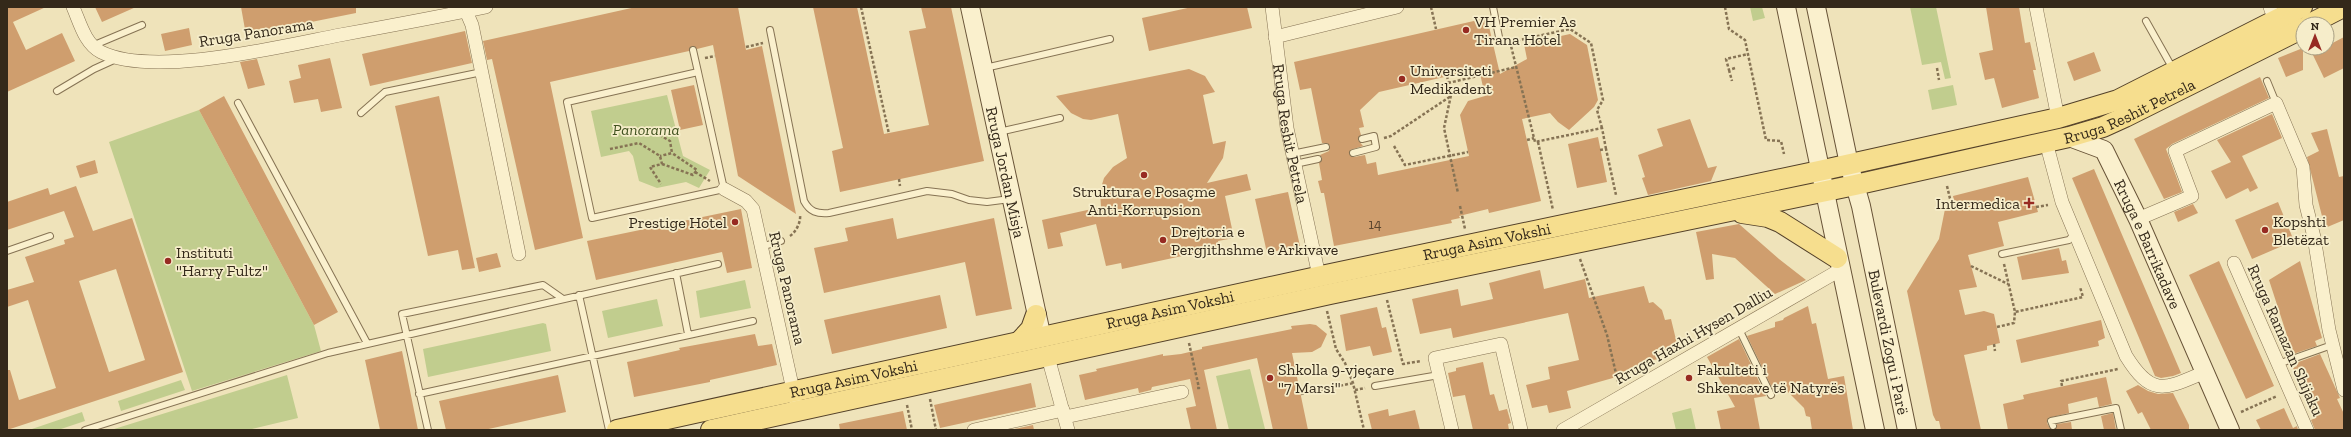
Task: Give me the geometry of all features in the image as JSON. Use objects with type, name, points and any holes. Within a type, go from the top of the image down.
[{"type":"main road","name":"Rruga Jordan Misja","points":[[970,7],[1036,315],[1048,357]]},
{"type":"main road","name":"Bulevardi Zogu i Parë","points":[[1786,7],[1823,192],[1875,430]]},
{"type":"main road","name":"Bulevardi Zogu i Parë","points":[[1816,7],[1849,164],[1861,206],[1907,430]]},
{"type":"main road","name":"Rruga Reshit Petrela","points":[[1849,164],[2058,118],[2118,100],[2174,72],[2272,14],[2302,7]]},
{"type":"main road","points":[[2326,16],[2343,7]]},
{"type":"main road","name":"Rruga Reshit Petrela","points":[[1823,192],[1945,166],[2069,137],[2103,127],[2295,32]]},
{"type":"main road","points":[[2058,118],[2069,137]]},
{"type":"main road","name":"Rruga e Barrikadave","points":[[2069,137],[2104,150],[2138,219],[2228,424]]},
{"type":"main road","name":"Rruga Asim Vokshi","points":[[617,430],[1319,276],[1849,164]]},
{"type":"main road","name":"Rruga Asim Vokshi","points":[[711,430],[1338,293],[1823,192]]},
{"type":"main road","points":[[1728,211],[1768,217],[1780,222],[1839,264]]},
{"type":"main road","points":[[1020,342],[1031,329],[1036,315]]},
{"type":"street","points":[[73,7],[92,46],[101,52],[118,58]]},
{"type":"street","name":"Rruga Panorama","points":[[118,58],[165,62],[241,54],[486,7]]},
{"type":"street","name":"Rruga Reshit Petrela","points":[[1272,7],[1287,128],[1319,276]]},
{"type":"street","points":[[1275,37],[1397,7]]},
{"type":"street","points":[[2036,7],[2058,118]]},
{"type":"street","points":[[466,11],[472,25],[520,254]]},
{"type":"street","points":[[2138,219],[2192,196],[2175,152],[2276,103]]},
{"type":"street","name":"Rruga Ramazan Shijaku","points":[[2276,103],[2303,167],[2306,205],[2314,237],[2332,345],[2344,390]]},
{"type":"street","points":[[2046,142],[2062,202],[2126,356],[2137,374],[2149,384],[2159,387],[2172,386],[2205,372]]},
{"type":"street","name":"Rruga Panorama","points":[[724,189],[750,204],[798,411]]},
{"type":"street","name":"Rruga Ramazan Shijaku","points":[[2234,263],[2307,430]]},
{"type":"street","name":"Rruga Haxhi Hysen Dalliu","points":[[1563,430],[1738,327],[1839,264]]},
{"type":"street","points":[[1452,430],[1435,358],[1501,344],[1521,430]]},
{"type":"street","points":[[1048,357],[1068,430]]},
{"type":"street","points":[[974,430],[1182,392]]},
{"type":"lane","points":[[1493,7],[1499,37]]},
{"type":"lane","points":[[2146,21],[2174,72]]},
{"type":"lane","points":[[92,46],[142,25]]},
{"type":"lane","points":[[770,30],[802,192],[807,208],[820,214],[927,191],[946,192],[987,202],[1012,199]]},
{"type":"lane","points":[[984,68],[1110,39]]},
{"type":"lane","points":[[693,50],[698,72],[724,189],[592,218],[567,102],[698,72]]},
{"type":"lane","name":"Rruga Panorama","points":[[57,90],[94,69],[118,58]]},
{"type":"lane","points":[[360,113],[385,92],[482,72]]},
{"type":"lane","points":[[2267,81],[2276,103]]},
{"type":"lane","points":[[238,103],[368,343]]},
{"type":"lane","points":[[997,133],[1060,118]]},
{"type":"lane","points":[[1353,153],[1376,147],[1374,136],[1362,139]]},
{"type":"lane","points":[[1293,159],[1326,147]]},
{"type":"lane","points":[[1293,159],[1318,159]]},
{"type":"lane","points":[[2002,254],[2069,240],[2075,232]]},
{"type":"lane","points":[[7,251],[50,236]]},
{"type":"lane","points":[[761,247],[781,242]]},
{"type":"lane","points":[[85,430],[328,353],[718,264]]},
{"type":"lane","points":[[676,273],[688,334]]},
{"type":"lane","points":[[428,430],[402,314],[542,285],[563,299]]},
{"type":"lane","points":[[579,295],[609,430]]},
{"type":"lane","points":[[419,394],[753,321]]},
{"type":"lane","points":[[1738,327],[1771,395]]},
{"type":"lane","points":[[2278,364],[2332,345]]},
{"type":"lane","points":[[1375,386],[1439,375]]},
{"type":"lane","points":[[2053,426],[2051,421],[2116,408],[2121,430]]},
{"type":"path","points":[[861,7],[889,134]]},
{"type":"path","points":[[1431,7],[1436,29]]},
{"type":"path","points":[[1725,7],[1729,29],[1745,40],[1766,140],[1781,141],[1784,154]]},
{"type":"path","points":[[1553,211],[1538,142],[1535,142],[1510,42],[1570,29],[1590,43],[1603,100],[1597,110],[1616,198]]},
{"type":"path","points":[[746,47],[772,40]]},
{"type":"path","points":[[1732,81],[1726,59],[1748,54]]},
{"type":"path","points":[[1448,83],[1516,67]]},
{"type":"path","points":[[1729,70],[1734,68]]},
{"type":"path","points":[[1937,68],[1939,80]]},
{"type":"path","points":[[1446,76],[1451,95],[1444,128],[1458,193]]},
{"type":"path","points":[[1375,142],[1391,136],[1451,95]]},
{"type":"path","points":[[1538,142],[1602,128]]},
{"type":"path","points":[[651,130],[670,141],[672,153],[696,170],[693,175],[662,164],[650,167],[661,184]]},
{"type":"path","points":[[1527,140],[1534,138]]},
{"type":"path","points":[[610,149],[639,143],[660,156],[662,164]]},
{"type":"path","points":[[1394,146],[1406,165],[1468,152]]},
{"type":"path","points":[[1600,150],[1606,149]]},
{"type":"path","points":[[660,156],[672,153]]},
{"type":"path","points":[[1947,186],[1952,207]]},
{"type":"path","points":[[781,242],[794,233],[801,219],[797,201],[802,192]]},
{"type":"path","points":[[1460,206],[1465,229]]},
{"type":"path","points":[[1997,327],[2014,323],[2015,312],[2002,254]]},
{"type":"path","points":[[1579,257],[1607,335],[1621,395]]},
{"type":"path","points":[[1971,266],[2009,284]]},
{"type":"path","points":[[2015,312],[2083,297],[2079,283]]},
{"type":"path","points":[[1388,305],[1403,364],[1435,358]]},
{"type":"path","points":[[1326,307],[1336,349],[1345,363],[1353,384],[1364,430]]},
{"type":"path","points":[[1994,344],[1995,351]]},
{"type":"path","points":[[1182,392],[1199,388],[1189,346]]},
{"type":"path","points":[[2062,386],[2060,381],[2132,366]]},
{"type":"path","points":[[1301,394],[1353,384]]},
{"type":"path","points":[[2228,424],[2290,391]]},
{"type":"path","points":[[929,394],[936,430]]},
{"type":"path","points":[[906,399],[912,430]]},
{"type":"green space","points":[[1750,7],[1762,7],[1765,18],[1753,21]]},
{"type":"green space","points":[[1910,7],[1936,7],[1951,78],[1945,79],[1941,62],[1922,65]]},
{"type":"green space","points":[[1953,85],[1957,105],[1932,110],[1928,90]]},
{"type":"green space","name":"Panorama","points":[[667,95],[683,156],[710,170],[699,188],[686,182],[657,188],[639,181],[633,156],[629,151],[601,157],[591,111]]},
{"type":"green space","points":[[199,110],[314,325],[321,351],[192,391],[109,142]]},
{"type":"green space","points":[[745,280],[751,308],[700,318],[696,291]]},
{"type":"green space","points":[[657,299],[663,326],[608,338],[602,311]]},
{"type":"green space","points":[[543,323],[546,324],[551,351],[428,377],[423,349]]},
{"type":"green space","points":[[1250,369],[1265,429],[1229,430],[1216,376]]},
{"type":"green space","points":[[287,375],[298,418],[248,430],[111,430]]},
{"type":"green space","points":[[181,380],[185,390],[121,411],[118,401]]},
{"type":"green space","points":[[1691,408],[1696,430],[1676,430],[1672,413]]},
{"type":"green space","points":[[82,412],[85,421],[58,430],[29,430]]},
{"type":"building","points":[[7,7],[46,7],[13,22],[26,50],[62,33],[75,61],[7,92]]},
{"type":"building","points":[[95,7],[136,7],[102,22]]},
{"type":"building","points":[[241,7],[356,7],[356,13],[246,35]]},
{"type":"building","points":[[636,7],[738,7],[746,50],[762,46],[796,214],[738,176],[713,45],[697,49],[692,46],[689,51],[550,82],[583,238],[535,250],[492,59],[487,60],[483,41]]},
{"type":"building","points":[[813,7],[857,7],[884,134],[929,125],[909,31],[926,28],[921,7],[951,7],[984,161],[840,192],[832,151],[843,148]]},
{"type":"building","points":[[1192,7],[1247,7],[1252,28],[1149,51],[1142,18]]},
{"type":"building","points":[[1986,7],[2019,7],[2025,43],[2030,42],[2036,70],[2033,70],[2039,98],[2002,108],[1994,78],[1985,80],[1979,53],[1993,50]]},
{"type":"building","points":[[1487,18],[1500,74],[1527,59],[1524,44],[1570,34],[1587,45],[1598,100],[1594,107],[1569,130],[1558,122],[1550,113],[1522,119],[1541,201],[1489,213],[1488,209],[1459,216],[1460,218],[1451,220],[1452,223],[1334,246],[1324,193],[1321,193],[1318,181],[1322,180],[1319,163],[1322,158],[1320,155],[1329,151],[1330,146],[1327,143],[1322,143],[1311,88],[1300,90],[1294,62]],"holes":[[[1479,69],[1485,96],[1468,101],[1460,115],[1469,156],[1378,175],[1376,162],[1367,164],[1365,155],[1354,157],[1350,156],[1350,150],[1363,146],[1358,140],[1361,135],[1359,128],[1364,127],[1360,110],[1379,92]]]},
{"type":"building","points":[[189,28],[192,45],[165,51],[161,34]]},
{"type":"building","points":[[465,31],[472,63],[370,86],[362,54]]},
{"type":"building","points":[[2344,37],[2344,68],[2324,78],[2313,56],[2335,56],[2335,42]]},
{"type":"building","points":[[2295,51],[2295,56],[2303,56],[2303,70],[2286,77],[2278,58]]},
{"type":"building","points":[[2094,52],[2101,71],[2074,81],[2067,62]]},
{"type":"building","points":[[330,58],[342,108],[321,112],[318,99],[294,103],[289,81],[301,78],[298,65]]},
{"type":"building","points":[[257,59],[265,85],[248,89],[240,62]]},
{"type":"building","points":[[1189,69],[1205,76],[1215,92],[1203,95],[1213,144],[1226,141],[1223,158],[1207,183],[1247,174],[1251,190],[1225,196],[1234,238],[1218,241],[1219,248],[1122,269],[1121,263],[1106,266],[1096,224],[1060,233],[1063,246],[1048,249],[1042,220],[1101,207],[1100,191],[1104,178],[1113,167],[1127,158],[1118,114],[1091,120],[1083,119],[1071,113],[1056,96]]},
{"type":"building","points":[[2260,77],[2269,98],[2172,144],[2166,149],[2182,192],[2164,199],[2134,139]]},
{"type":"building","points":[[694,85],[703,125],[680,130],[671,90]]},
{"type":"building","points":[[224,96],[338,312],[314,325],[199,110]]},
{"type":"building","points":[[439,96],[475,268],[462,270],[458,250],[428,256],[395,106]]},
{"type":"building","points":[[2272,114],[2282,138],[2242,156],[2258,188],[2250,192],[2248,188],[2226,199],[2211,171],[2231,162],[2217,140]]},
{"type":"building","points":[[1690,119],[1708,168],[1717,166],[1711,181],[1648,195],[1642,178],[1645,177],[1638,155],[1663,146],[1657,129]]},
{"type":"building","points":[[2327,129],[2339,177],[2344,176],[2344,220],[2325,228],[2307,157],[2319,151],[2311,133]]},
{"type":"building","points":[[1598,137],[1607,182],[1577,188],[1568,144]]},
{"type":"building","points":[[95,160],[98,173],[80,178],[76,166]]},
{"type":"building","points":[[2094,169],[2181,373],[2161,378],[2155,376],[2072,178]]},
{"type":"building","points":[[2028,177],[2038,212],[1998,222],[2004,246],[1968,255],[1977,287],[1959,290],[1965,315],[1984,311],[1994,314],[2000,343],[1987,346],[1987,350],[1964,355],[1981,430],[1941,430],[1939,421],[1936,421],[1933,415],[1907,291],[1939,239],[1945,209],[1955,206],[1953,196]]},
{"type":"building","points":[[76,186],[93,231],[132,218],[183,372],[7,430],[7,370],[10,370],[19,400],[56,388],[28,300],[7,307],[7,290],[34,282],[25,257],[65,244],[64,240],[74,237],[64,211],[7,230],[7,202],[48,188],[50,195]],"holes":[[[116,269],[145,360],[109,372],[79,281]]]},
{"type":"building","points":[[1288,192],[1300,246],[1267,253],[1255,199]]},
{"type":"building","name":"Kopshti Bletëzat","points":[[2278,202],[2294,241],[2252,259],[2235,220]]},
{"type":"building","points":[[2193,204],[2198,213],[2178,222],[2174,212]]},
{"type":"building","points":[[741,209],[752,268],[727,273],[722,252],[596,280],[587,241]]},
{"type":"building","points":[[893,218],[897,239],[994,218],[1012,309],[976,316],[965,262],[824,293],[814,248],[848,241],[845,228]]},
{"type":"building","points":[[1739,224],[1779,259],[1806,280],[1775,294],[1735,258],[1712,254],[1714,279],[1706,280],[1696,232]]},
{"type":"building","points":[[2059,248],[2062,261],[2066,260],[2069,273],[2022,280],[2017,257]]},
{"type":"building","points":[[497,253],[501,267],[479,272],[476,258]]},
{"type":"building","points":[[2219,261],[2274,386],[2246,399],[2189,275]]},
{"type":"building","points":[[2300,261],[2322,338],[2315,341],[2317,346],[2293,354],[2269,280]]},
{"type":"building","points":[[1540,270],[1544,289],[1585,279],[1589,298],[1644,286],[1649,303],[1653,302],[1662,310],[1665,320],[1671,319],[1678,348],[1657,353],[1658,359],[1640,363],[1641,370],[1567,391],[1571,408],[1549,413],[1547,405],[1532,408],[1526,385],[1550,379],[1548,367],[1579,360],[1568,313],[1453,338],[1451,328],[1420,334],[1412,299],[1458,289],[1461,306],[1493,299],[1489,283]]},
{"type":"building","points":[[940,295],[947,328],[832,354],[824,320]]},
{"type":"building","points":[[1808,306],[1812,324],[1816,323],[1828,379],[1844,376],[1853,430],[1812,430],[1810,417],[1806,416],[1804,408],[1787,391],[1775,394],[1747,336],[1775,327],[1775,322],[1783,320],[1784,318]]},
{"type":"building","points":[[1377,307],[1382,328],[1386,327],[1392,352],[1373,356],[1370,346],[1346,351],[1340,315]]},
{"type":"building","points":[[2101,320],[2105,338],[2098,341],[2099,346],[2021,363],[2016,340]]},
{"type":"building","points":[[1310,324],[1316,325],[1327,334],[1321,347],[1312,352],[1292,353],[1308,430],[1273,430],[1257,358],[1204,370],[1217,430],[1191,430],[1186,408],[1196,406],[1190,379],[1152,387],[1151,390],[1139,393],[1138,388],[1085,400],[1079,375],[1097,371],[1096,369],[1163,354],[1163,356],[1181,354],[1202,349],[1202,347],[1292,329],[1291,326]]},
{"type":"building","points":[[755,334],[758,346],[772,344],[777,365],[710,380],[710,382],[634,397],[627,362],[680,350],[679,348]]},
{"type":"building","points":[[1739,339],[1766,396],[1754,398],[1760,430],[1721,430],[1717,411],[1735,407],[1707,357]]},
{"type":"building","points":[[402,351],[418,430],[380,430],[365,360]]},
{"type":"building","points":[[2320,354],[2340,398],[2337,399],[2344,414],[2344,430],[2315,430],[2311,420],[2315,418],[2293,368],[2297,366],[2296,363]]},
{"type":"building","points":[[1483,362],[1490,395],[1494,394],[1499,411],[1507,409],[1511,423],[1508,424],[1509,430],[1473,430],[1465,395],[1453,397],[1448,373],[1456,371],[1456,368]]},
{"type":"building","points":[[558,375],[566,412],[484,430],[446,430],[439,401]]},
{"type":"building","points":[[2106,377],[2112,404],[2099,407],[2097,397],[2068,404],[2069,413],[2048,418],[2047,423],[2051,430],[2008,430],[2003,404],[2024,399],[2023,395]]},
{"type":"building","points":[[1031,383],[1036,407],[940,428],[934,405]]},
{"type":"building","points":[[2138,385],[2148,391],[2158,394],[2173,393],[2189,425],[2189,430],[2151,430],[2142,412],[2138,414],[2126,391]]},
{"type":"building","points":[[2284,408],[2293,428],[2297,426],[2298,430],[2261,430],[2256,420]]},
{"type":"building","points":[[1388,409],[1389,416],[1415,410],[1420,430],[1372,430],[1368,414]]},
{"type":"building","points":[[903,411],[907,430],[840,430],[839,424]]},
{"type":"building","points":[[2113,413],[2116,430],[2104,430],[2101,416]]},
{"type":"building","points":[[2071,422],[2072,430],[2055,430],[2057,424]]},
{"type":"building","points":[[1033,425],[1034,430],[1010,430]]},
{"type":"place","name":"VH Premier As Tirana Hotel","points":[[1466,30]]},
{"type":"place","name":"Universiteti Medikadent","points":[[1402,79]]},
{"type":"place","name":"Struktura e Posaçme Anti-Korrupsion","points":[[1144,175]]},
{"type":"place","name":"Intermedica","points":[[2029,203]]},
{"type":"place","name":"Prestige Hotel","points":[[735,222]]},
{"type":"place","name":"Kopshti Bletëzat","points":[[2265,230]]},
{"type":"place","name":"Drejtoria e Pergjithshme e Arkivave","points":[[1163,240]]},
{"type":"place","name":"Instituti \"Harry Fultz\"","points":[[168,261]]},
{"type":"place","name":"Shkolla 9-vjeçare \"7 Marsi\"","points":[[1270,378]]},
{"type":"place","name":"Fakulteti i Shkencave të Natyrës","points":[[1689,378]]}]
